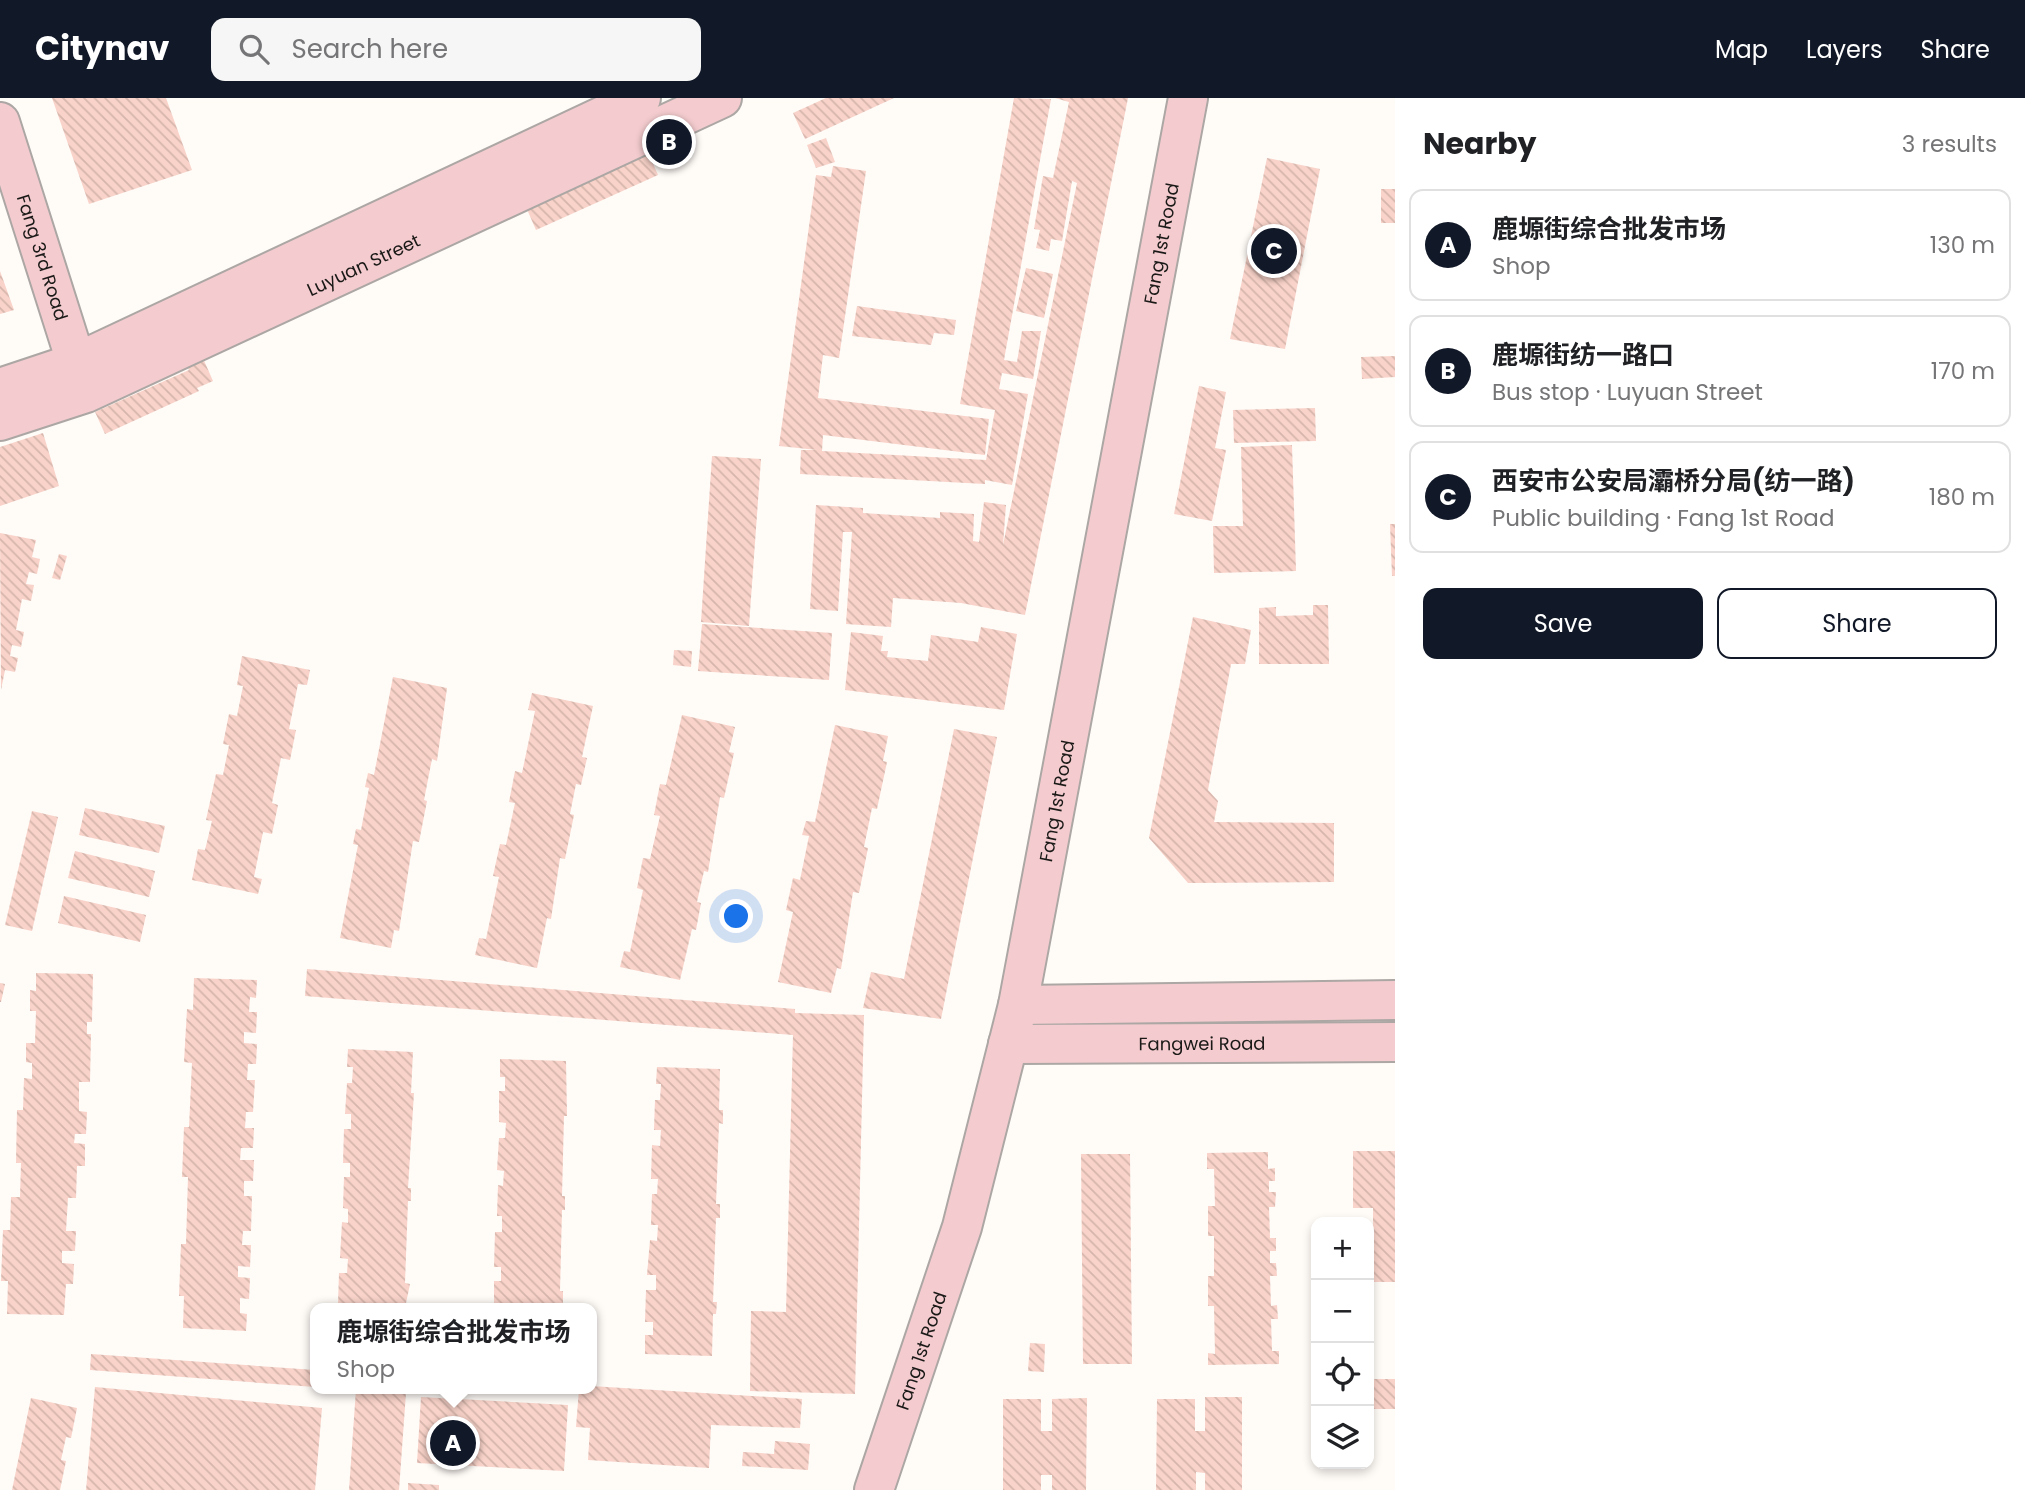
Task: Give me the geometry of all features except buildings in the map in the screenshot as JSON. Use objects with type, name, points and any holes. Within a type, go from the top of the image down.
[{"type":"street","name":"Luyuan Street","points":[[0,421],[641,98]]},
{"type":"street","name":"Luyuan Street","points":[[0,388],[82,378],[722,98]]},
{"type":"street","name":"Fang 1st Road","points":[[874,1490],[962,1227],[1018,1005],[1188,98]]},
{"type":"street","name":"Fang 3rd Road","points":[[0,122],[82,378]]},
{"type":"street","points":[[1018,1005],[1395,1000]]},
{"type":"street","name":"Fangwei Road","points":[[1008,1044],[1395,1042]]},
{"type":"place","name":"鹿塬街纺一路口","points":[[669,142]]},
{"type":"place","name":"西安市公安局灞桥分局(纺一路)","points":[[1274,251]]},
{"type":"place","name":"鹿塬街综合批发市场","points":[[453,1443]]}]
